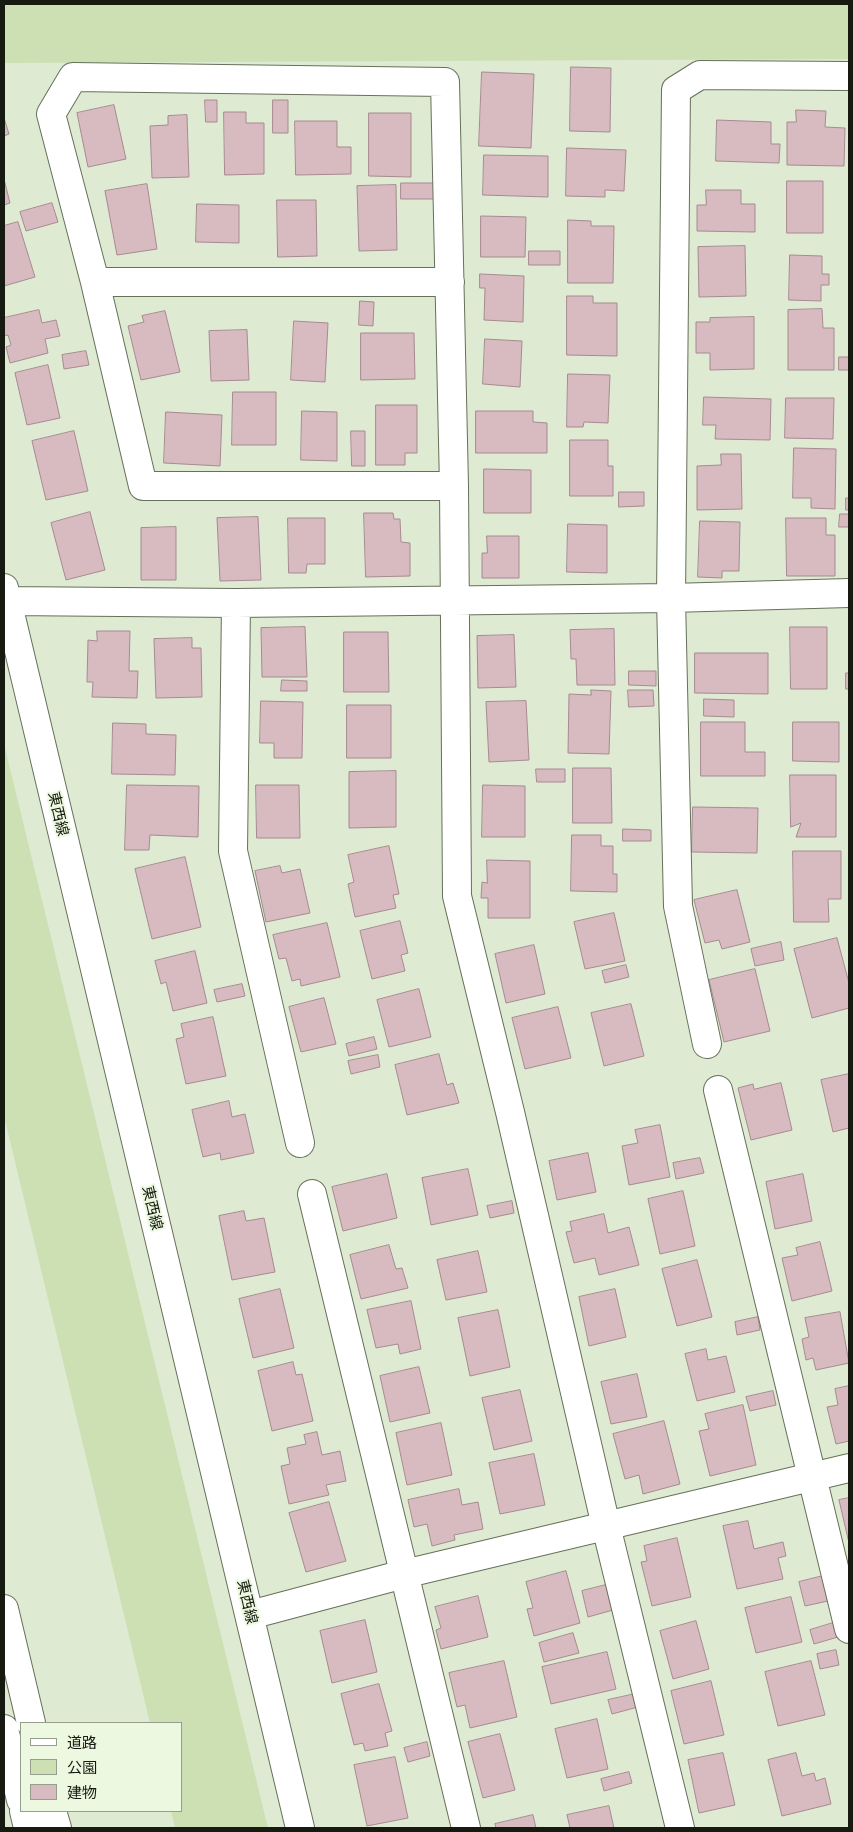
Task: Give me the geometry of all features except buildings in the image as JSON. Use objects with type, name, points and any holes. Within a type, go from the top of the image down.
[{"type":"main road","points":[[707,1044],[678,906],[671,598],[676,90],[700,75],[849,76]]},
{"type":"main road","points":[[454,486],[143,486],[95,282],[51,114],[73,77],[445,82],[454,486],[457,896],[510,1112],[606,1526],[680,1828]]},
{"type":"main road","points":[[95,282],[450,282]]},
{"type":"main road","points":[[5,594],[236,603],[671,598],[849,593]]},
{"type":"main road","name":"東西線","points":[[5,594],[300,1828]]},
{"type":"main road","points":[[236,603],[233,851],[300,1143]]},
{"type":"main road","points":[[718,1090],[849,1630]]},
{"type":"main road","points":[[312,1194],[466,1828]]},
{"type":"main road","points":[[250,1615],[404,1574],[849,1468]]},
{"type":"main road","points":[[4,1609],[31,1722]]},
{"type":"main road","points":[[4,1729],[20,1796]]},
{"type":"main road","points":[[24,1812],[28,1828]]},
{"type":"main road","points":[[52,1812],[57,1828]]},
{"type":"green space","points":[[4,4],[849,4],[849,59],[4,63]]},
{"type":"green space","points":[[4,744],[268,1828],[175,1828],[171,1812],[182,1812],[182,1722],[150,1722],[4,1116]]}]
